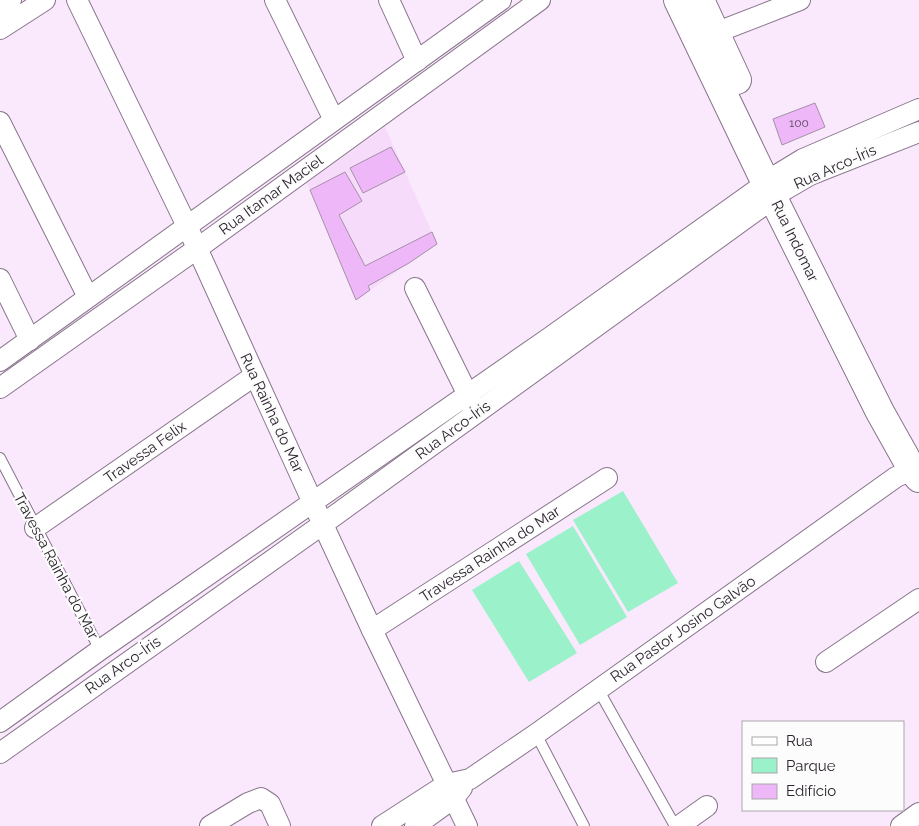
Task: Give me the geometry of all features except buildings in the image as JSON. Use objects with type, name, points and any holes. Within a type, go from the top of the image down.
[{"type":"street","points":[[0,6],[11,0]]},
{"type":"street","points":[[0,28],[45,0]]},
{"type":"street","name":"Rua Rainha do Mar","points":[[77,0],[198,248],[254,376],[372,630],[467,826]]},
{"type":"street","points":[[275,0],[334,120]]},
{"type":"street","points":[[389,0],[417,61]]},
{"type":"street","name":"Rua Itamar Maciel","points":[[0,361],[501,0]]},
{"type":"street","name":"Rua Itamar Maciel","points":[[0,388],[198,248],[540,0]]},
{"type":"street","name":"Rua Indomar","points":[[678,0],[706,37],[776,186],[889,398],[913,462]]},
{"type":"street","name":"Rua Indomar","points":[[700,0],[706,37]]},
{"type":"street","points":[[706,37],[800,0]]},
{"type":"street","name":"Rua Arco-Íris","points":[[0,752],[323,524],[474,414],[611,306],[776,186],[803,159],[919,109]]},
{"type":"street","points":[[0,122],[88,297]]},
{"type":"street","name":"Rua Arco-Íris","points":[[776,186],[810,176],[919,132]]},
{"type":"street","points":[[0,279],[30,340]]},
{"type":"street","points":[[415,288],[468,395],[474,414]]},
{"type":"street","name":"Rua Arco-Íris","points":[[0,722],[100,650],[468,395],[611,306]]},
{"type":"street","name":"Travessa Felix","points":[[35,528],[254,376]]},
{"type":"street","name":"Rua Pastor Josino Galvão","points":[[382,826],[451,791],[536,734],[913,462]]},
{"type":"street","name":"Travessa Rainha do Mar","points":[[372,630],[607,478]]},
{"type":"street","points":[[826,662],[919,599]]},
{"type":"street","name":"Travessa Rainha do Mar","points":[[100,650],[114,672]]},
{"type":"street","name":"Rua Pastor Josino Galvão","points":[[415,826],[451,791]]},
{"type":"street","points":[[210,826],[248,803],[261,798],[270,804],[280,826]]},
{"type":"street","points":[[679,826],[707,806]]},
{"type":"street","points":[[901,826],[919,813]]},
{"type":"lane","name":"Travessa Rainha do Mar","points":[[0,458],[100,650]]},
{"type":"lane","points":[[598,689],[675,826]]},
{"type":"lane","points":[[536,734],[584,826]]},
{"type":"shaded area","points":[[385,127],[437,244],[356,300],[307,183]]},
{"type":"green space","points":[[623,491],[678,583],[628,612],[573,520]]},
{"type":"green space","points":[[573,526],[627,617],[580,645],[526,554]]},
{"type":"green space","points":[[519,561],[577,653],[529,682],[472,590]]}]
